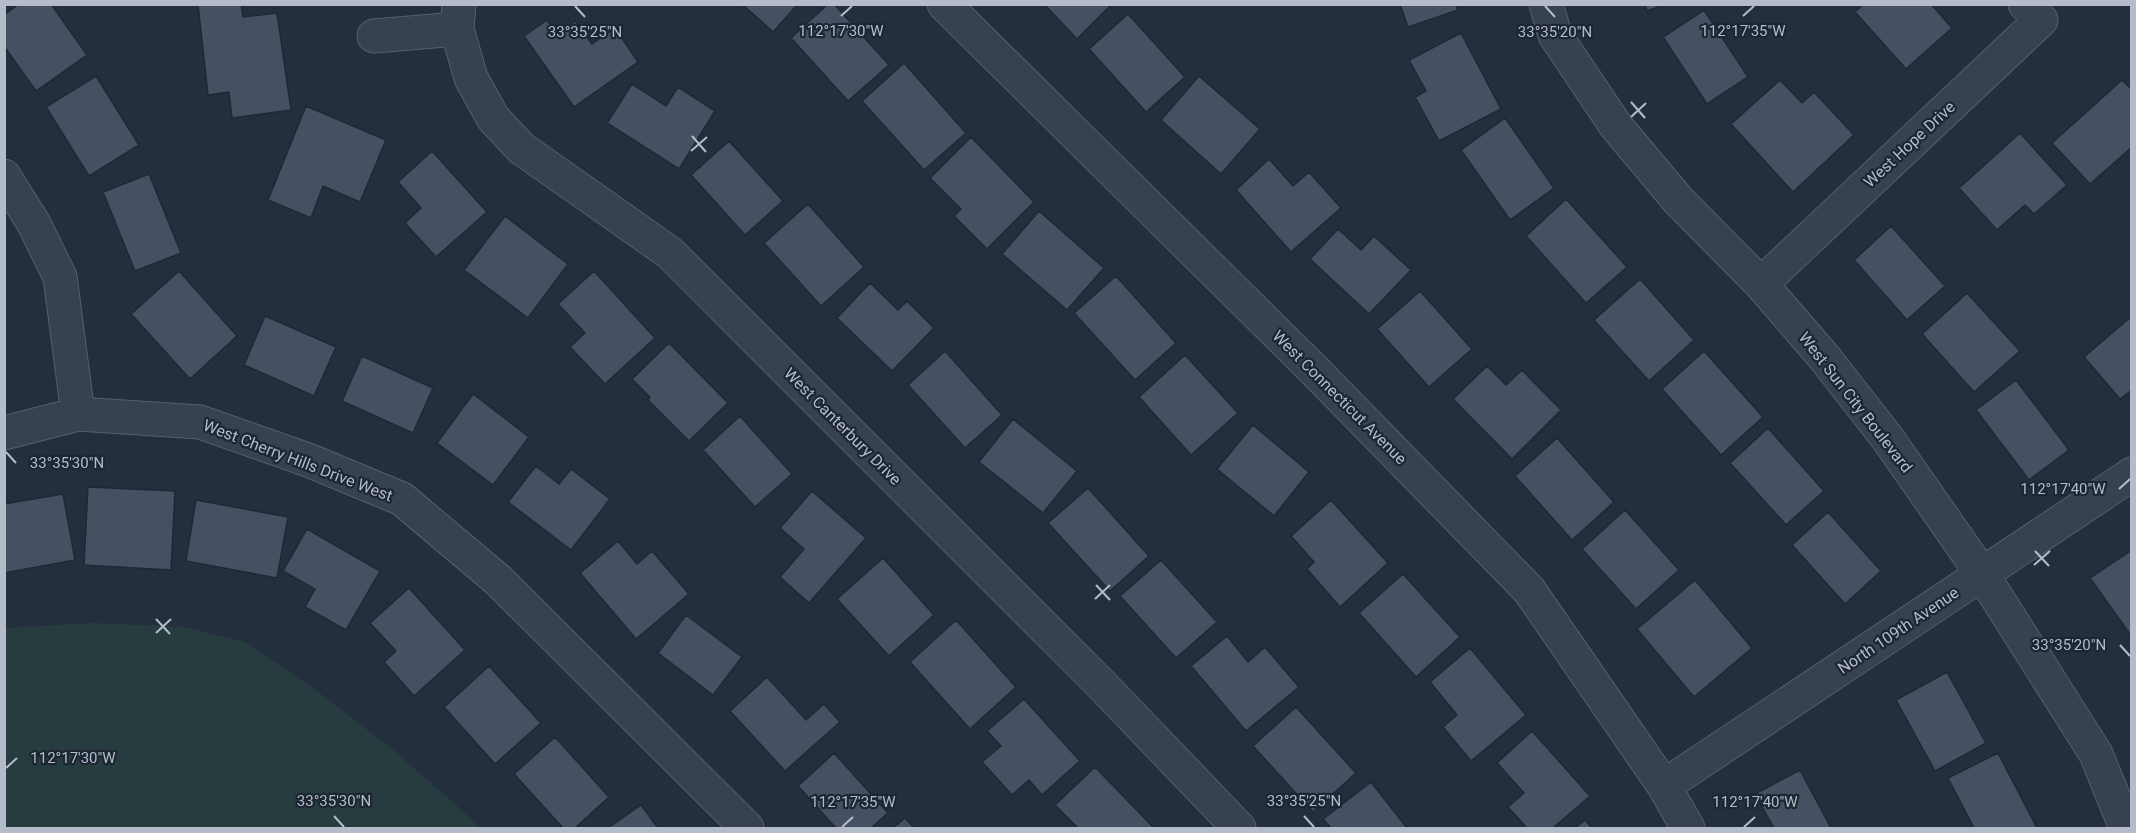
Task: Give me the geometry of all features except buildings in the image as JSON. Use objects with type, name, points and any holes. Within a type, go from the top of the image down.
[{"type":"street","name":"West Connecticut Avenue","points":[[944,4],[1317,373],[1529,590],[1664,786],[1688,828]]},
{"type":"street","name":"West Sun City Boulevard","points":[[1546,4],[1555,35],[1616,126],[1678,200],[1761,284],[1824,357],[1888,439],[1982,574],[2096,754],[2126,828]]},
{"type":"street","name":"West Hope Drive","points":[[1761,284],[2042,20],[2025,4]]},
{"type":"street","name":"West Canterbury Drive","points":[[374,36],[458,17],[471,78],[493,118],[521,148],[670,253],[1101,684],[1239,828]]},
{"type":"street","points":[[4,176],[34,224],[60,278],[78,414]]},
{"type":"street","name":"West Cherry Hills Drive West","points":[[4,433],[78,414],[200,422],[308,460],[402,499],[498,580],[747,828]]},
{"type":"street","name":"North 109th Avenue","points":[[1664,786],[2132,474]]},
{"type":"green space","points":[[91,623],[185,627],[245,642],[313,688],[391,748],[480,828],[5,828],[5,628]]}]
